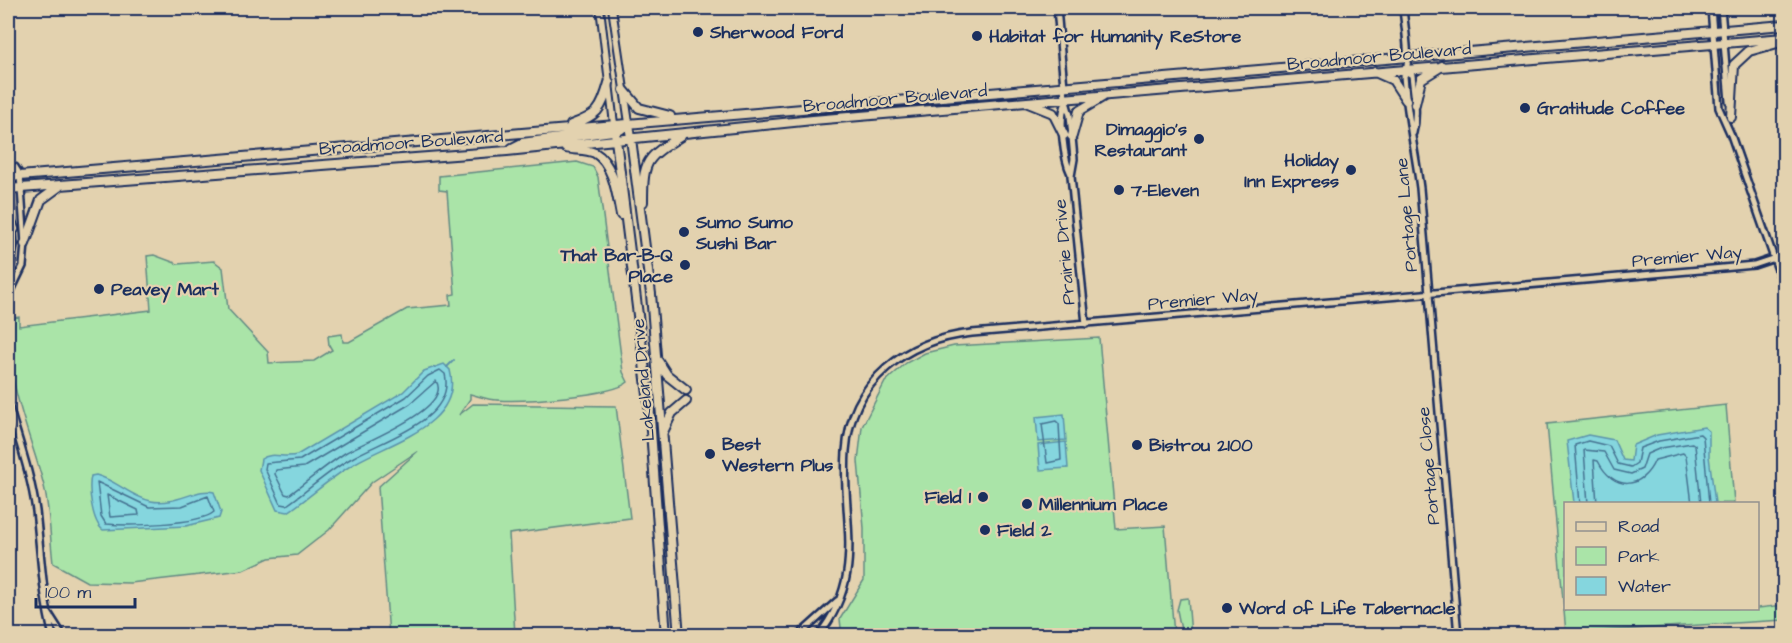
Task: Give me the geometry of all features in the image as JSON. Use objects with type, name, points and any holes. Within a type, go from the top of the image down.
[{"type":"main road","name":"Broadmoor Boulevard","points":[[8,177],[563,129],[614,128],[628,123],[683,118],[1785,25]]},
{"type":"main road","points":[[1731,117],[1734,65],[1749,51],[1785,39]]},
{"type":"main road","name":"Broadmoor Boulevard","points":[[9,189],[507,151],[813,120],[1065,100],[1109,94],[1723,41],[1785,39]]},
{"type":"main road","points":[[1415,104],[1421,79],[1444,65]]},
{"type":"main road","points":[[1373,71],[1393,80],[1406,100]]},
{"type":"main road","points":[[563,129],[596,115],[603,103],[609,83]]},
{"type":"main road","points":[[624,90],[639,108],[683,118]]},
{"type":"main road","points":[[1068,135],[1079,111],[1109,94]]},
{"type":"main road","points":[[1024,102],[1053,112],[1068,135]]},
{"type":"main road","name":"Lakeland Drive","points":[[628,123],[644,237],[657,359],[679,632]]},
{"type":"main road","points":[[507,151],[522,143],[614,128]]},
{"type":"main road","name":"Lakeland Drive","points":[[614,128],[649,403],[664,633]]},
{"type":"main road","points":[[644,237],[645,168],[654,153],[682,135]]},
{"type":"main road","points":[[555,146],[595,153],[609,170],[633,269]]},
{"type":"main road","points":[[25,243],[41,200],[62,185]]},
{"type":"main road","points":[[8,213],[14,229]]},
{"type":"main road","points":[[657,359],[667,375],[686,390]]},
{"type":"main road","points":[[663,433],[672,413],[686,401]]},
{"type":"main road","points":[[679,632],[684,636]]},
{"type":"street","points":[[600,8],[614,128]]},
{"type":"street","points":[[612,8],[628,123]]},
{"type":"street","name":"Prairie Drive","points":[[1056,8],[1065,100],[1070,115],[1068,135],[1074,159],[1071,176],[1086,324]]},
{"type":"street","points":[[1403,8],[1407,70]]},
{"type":"street","points":[[1711,8],[1719,108],[1731,135],[1785,287]]},
{"type":"street","points":[[1721,8],[1731,135]]},
{"type":"street","name":"Portage Lane","points":[[1413,134],[1416,120],[1415,104],[1412,75],[1407,70],[1404,76],[1406,100],[1413,134],[1428,293]]},
{"type":"street","points":[[8,297],[23,266],[25,243],[20,176]]},
{"type":"street","points":[[8,177],[14,229],[8,288]]},
{"type":"street","name":"Premier Way","points":[[818,636],[832,619],[848,573],[851,546],[846,451],[857,409],[871,385],[903,355],[936,339],[1754,265],[1775,258]]},
{"type":"street","name":"Portage Close","points":[[1428,293],[1458,636]]},
{"type":"street","points":[[8,403],[27,469],[35,509],[46,611],[53,636]]},
{"type":"street","name":"Premier Way","points":[[798,636],[837,601]]},
{"type":"street","points":[[46,611],[63,636]]},
{"type":"green space","points":[[577,162],[593,167],[598,177],[623,372],[628,382],[604,391],[545,399],[494,400],[470,394],[470,399],[459,415],[473,404],[616,406],[630,518],[509,534],[515,635],[389,635],[378,487],[418,451],[372,482],[329,530],[297,555],[269,558],[243,570],[130,583],[87,582],[53,563],[44,486],[13,380],[9,338],[12,318],[19,317],[19,326],[151,310],[147,256],[154,255],[178,264],[214,261],[223,268],[228,309],[268,352],[269,363],[314,361],[332,350],[328,336],[342,334],[343,342],[349,342],[407,309],[451,305],[450,295],[455,294],[447,191],[439,190],[439,176]]},
{"type":"green space","points":[[1099,338],[1116,529],[1165,526],[1174,635],[842,636],[840,619],[864,580],[864,528],[858,461],[862,427],[885,382],[906,363],[925,353],[954,346]]},
{"type":"green space","points":[[1726,405],[1734,502],[1564,502],[1564,610],[1759,610],[1759,608],[1784,605],[1784,620],[1566,633],[1547,424]]},
{"type":"green space","points":[[1188,598],[1191,635],[1182,635],[1177,610],[1180,599]]},
{"type":"water","points":[[444,364],[450,370],[451,389],[445,405],[434,419],[402,440],[352,465],[288,512],[277,510],[259,470],[261,459],[269,456],[297,455],[403,392],[424,371]]},
{"type":"water","points":[[1064,414],[1066,440],[1038,442],[1036,417]]},
{"type":"water","points":[[1704,427],[1709,431],[1709,456],[1715,502],[1574,502],[1567,441],[1588,435],[1614,440],[1623,460],[1631,461],[1633,445],[1657,435]]},
{"type":"water","points":[[1066,442],[1068,468],[1040,470],[1038,445]]},
{"type":"water","points":[[96,475],[151,501],[169,501],[201,492],[214,492],[221,512],[219,518],[186,526],[103,530],[96,520],[91,497],[91,476]]},
{"type":"waterway","points":[[447,367],[454,360]]},
{"type":"place","name":"Sherwood Ford","points":[[698,32]]},
{"type":"place","name":"Habitat for Humanity ReStore","points":[[977,36]]},
{"type":"place","name":"Gratitude Coffee","points":[[1525,108]]},
{"type":"place","name":"Dimaggio's Restaurant","points":[[1199,139]]},
{"type":"place","name":"Holiday Inn Express","points":[[1351,170]]},
{"type":"place","name":"7-Eleven","points":[[1119,190]]},
{"type":"place","name":"Sumo Sumo Sushi Bar","points":[[684,232]]},
{"type":"place","name":"That Bar-B-Q Place","points":[[685,265]]},
{"type":"place","name":"Peavey Mart","points":[[99,289]]},
{"type":"place","name":"Bistrou 2100","points":[[1137,445]]},
{"type":"place","name":"Best Western Plus","points":[[710,454]]},
{"type":"place","name":"Field 1","points":[[983,497]]},
{"type":"place","name":"Millennium Place","points":[[1027,504]]},
{"type":"place","name":"Field 2","points":[[985,530]]},
{"type":"place","name":"Word of Life Tabernacle","points":[[1227,608]]}]
